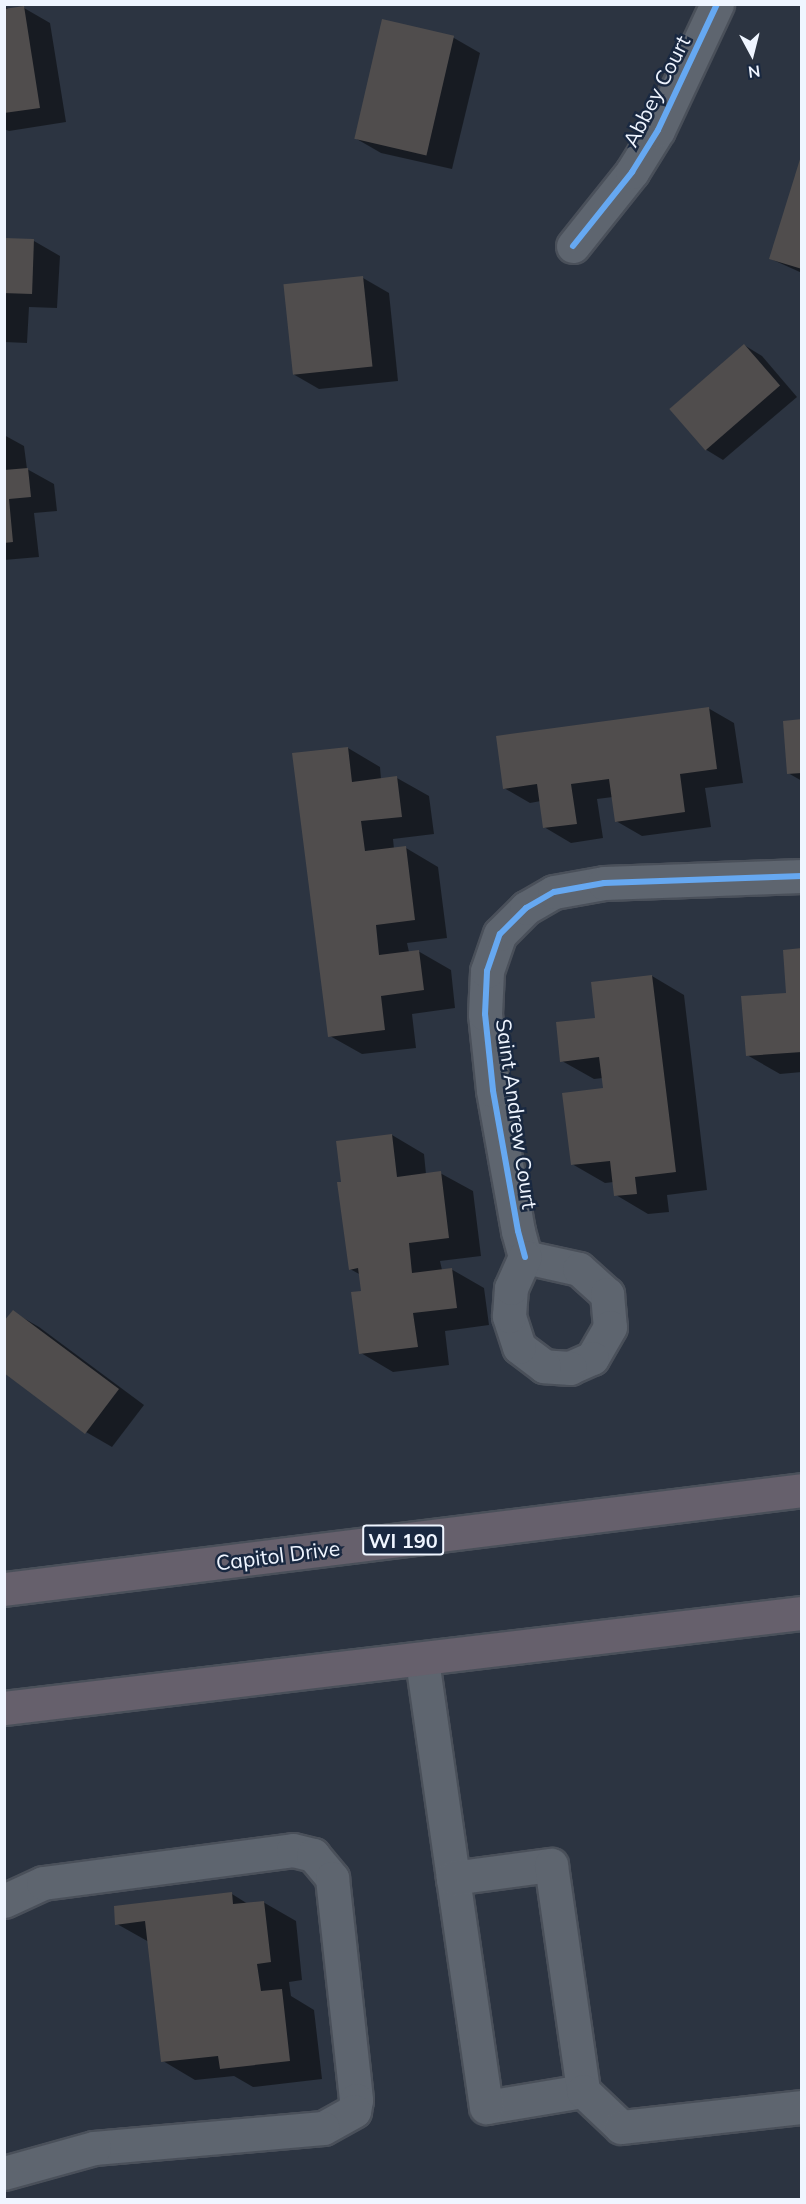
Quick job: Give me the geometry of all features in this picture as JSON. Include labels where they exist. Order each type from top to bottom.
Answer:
[{"type":"main road","name":"Capitol Drive","points":[[4,1589],[801,1490]]},
{"type":"main road","points":[[4,1708],[422,1660],[801,1613]]},
{"type":"street","name":"Abbey Court","points":[[573,246],[632,172],[658,130],[717,4]]},
{"type":"street","name":"Saint Andrew Court","points":[[525,1257],[518,1232],[495,1101],[485,1014],[487,971],[500,934],[526,908],[554,892],[604,884],[801,876]]},
{"type":"street","points":[[422,1660],[486,2107],[583,2091]]},
{"type":"street","points":[[4,1901],[43,1883],[293,1850],[313,1855],[332,1878],[356,2100],[354,2111],[323,2127],[94,2148],[4,2173]]},
{"type":"street","points":[[453,1878],[551,1865],[583,2091],[621,2127],[801,2107]]},
{"type":"building","points":[[24,6],[40,108],[4,113],[4,9]]},
{"type":"building","points":[[382,19],[454,36],[426,155],[354,139]]},
{"type":"building","points":[[802,156],[802,269],[769,259]]},
{"type":"building","points":[[4,238],[34,239],[32,294],[4,293]]},
{"type":"building","points":[[363,276],[373,367],[293,375],[283,284]]},
{"type":"building","points":[[744,344],[780,386],[705,450],[669,409]]},
{"type":"building","points":[[28,468],[31,497],[9,499],[13,542],[4,543],[4,470]]},
{"type":"building","points":[[709,707],[717,769],[680,774],[685,812],[615,822],[609,779],[571,784],[577,824],[543,828],[537,784],[503,789],[496,736]]},
{"type":"building","points":[[802,719],[802,773],[787,774],[783,721]]},
{"type":"building","points":[[348,747],[352,782],[397,776],[402,817],[361,821],[365,851],[406,846],[415,920],[376,925],[379,955],[419,950],[424,990],[381,996],[385,1030],[328,1037],[292,753]]},
{"type":"building","points":[[802,948],[802,1052],[746,1056],[741,996],[786,993],[783,950]]},
{"type":"building","points":[[652,975],[676,1172],[635,1177],[637,1194],[614,1196],[610,1161],[571,1165],[562,1093],[603,1088],[599,1057],[560,1062],[556,1022],[595,1018],[591,982]]},
{"type":"building","points":[[392,1134],[397,1177],[441,1171],[449,1238],[409,1243],[412,1273],[452,1268],[457,1308],[413,1313],[418,1347],[359,1354],[351,1292],[361,1291],[358,1268],[349,1270],[337,1182],[341,1182],[336,1141]]},
{"type":"building","points":[[13,1310],[119,1389],[85,1434],[4,1373],[4,1321]]},
{"type":"building","points":[[232,1892],[233,1904],[264,1901],[271,1962],[257,1964],[261,1991],[282,1989],[290,2061],[220,2069],[218,2056],[161,2062],[145,1921],[115,1925],[114,1906]]},
{"type":"cycle path","points":[[573,246],[632,172],[658,130],[717,4]]},
{"type":"cycle path","points":[[525,1257],[518,1231],[493,1090],[485,1014],[487,971],[500,934],[526,908],[554,892],[604,883],[802,876]]}]
